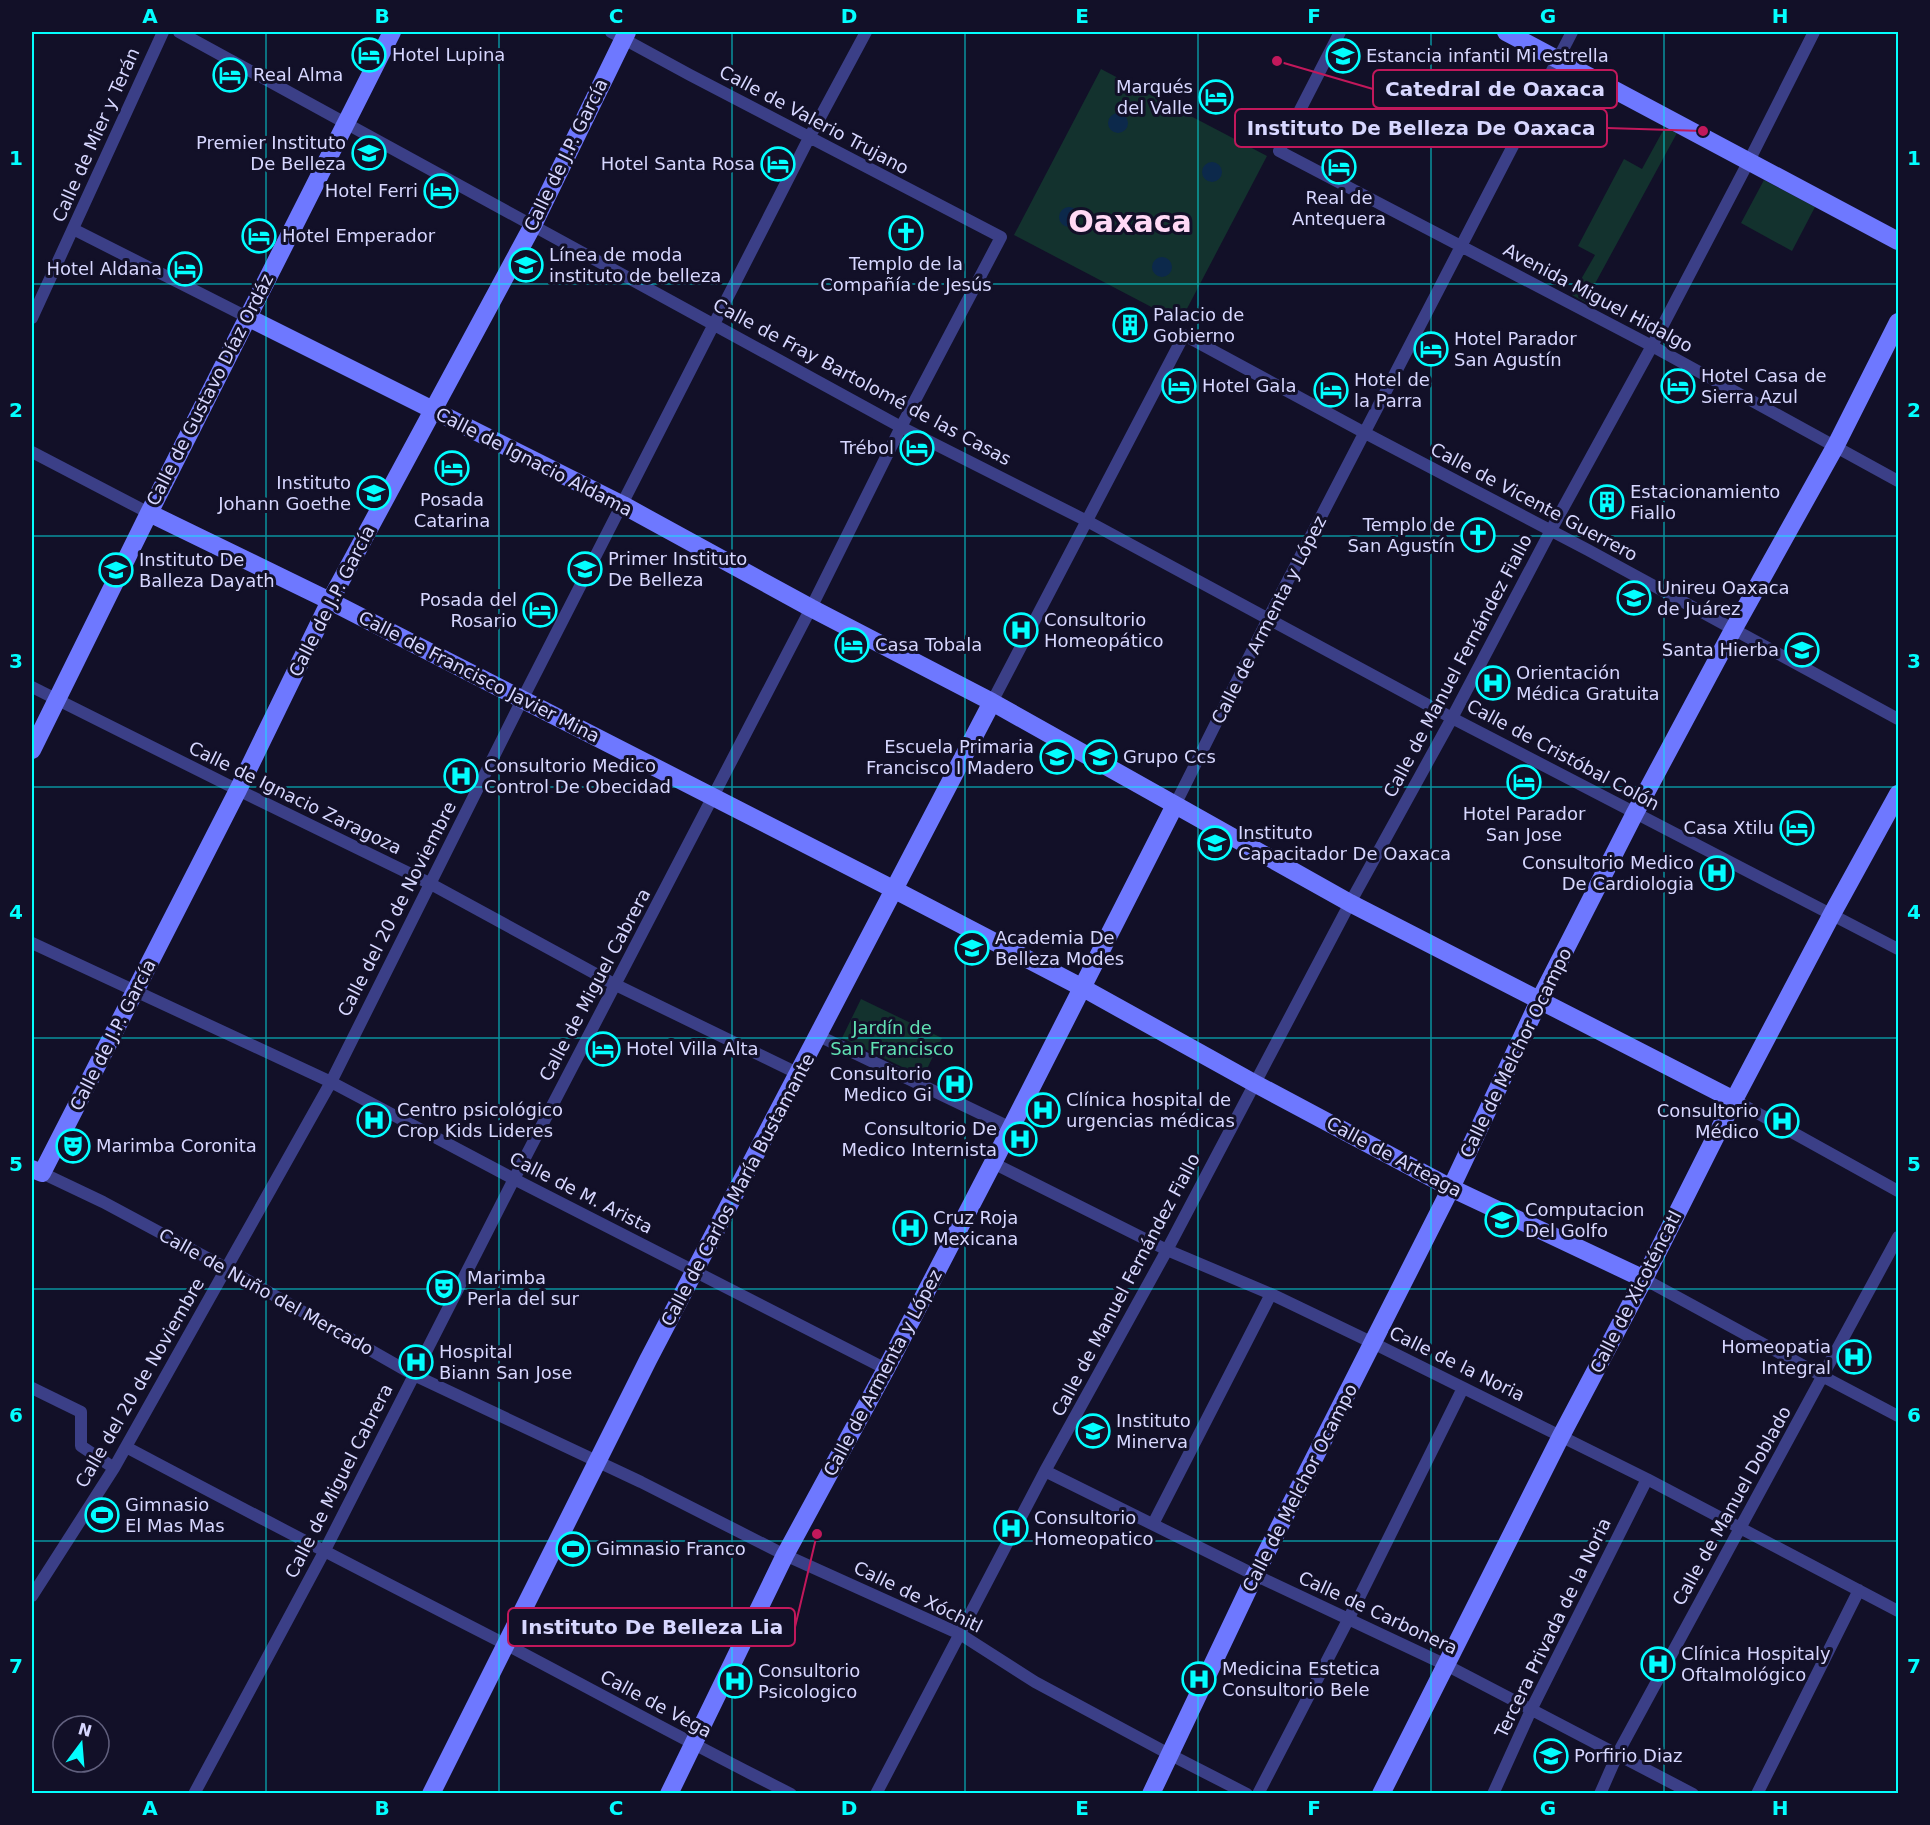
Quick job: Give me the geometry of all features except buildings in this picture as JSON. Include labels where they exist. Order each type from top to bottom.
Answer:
[{"type":"street","name":"Calle de Mier y Terán","points":[[32,318],[35,303],[74,229],[163,32]]},
{"type":"street","name":"Calle de Fray Bartolomé de las Casas","points":[[179,32],[901,427],[1087,521]]},
{"type":"street","name":"Calle de Gustavo Díaz Ordáz","points":[[32,750],[148,513],[392,32]]},
{"type":"street","name":"Calle del 20 de Noviembre","points":[[32,1596],[114,1468],[331,1082],[714,323],[866,32]]},
{"type":"street","name":"Avenida Miguel Hidalgo","points":[[1340,32],[1279,151],[1652,346],[1899,481]]},
{"type":"street","points":[[1506,32],[1899,241]]},
{"type":"street","name":"Calle de Armenta y López","points":[[669,1794],[785,1555],[886,1369],[993,1163],[1269,617],[1572,32]]},
{"type":"street","name":"Calle de Manuel Fernández Fiallo","points":[[876,1794],[1045,1471],[1167,1250],[1350,903],[1652,346],[1814,32]]},
{"type":"street","name":"Calle de Valerio Trujano","points":[[620,34],[809,138],[1001,237]]},
{"type":"street","name":"Calle de J.P. García","points":[[37,1171],[136,990],[238,790],[330,601],[533,225],[620,34]]},
{"type":"street","name":"Calle de Ignacio Aldama","points":[[74,229],[623,505],[811,608],[992,702],[1350,903],[1734,1100]]},
{"type":"street","name":"Calle de Miguel Cabrera","points":[[194,1794],[324,1552],[514,1179],[811,608],[901,427],[1001,237]]},
{"type":"street","name":"Calle de Melchor Ocampo","points":[[1151,1794],[1255,1575],[1451,1188],[1540,999],[1635,813],[1835,447],[1899,322]]},
{"type":"street","name":"Calle de Vicente Guerrero","points":[[1184,335],[1365,434],[1551,530],[1899,719]]},
{"type":"street","name":"Calle de Carlos María Bustamante","points":[[431,1794],[648,1360],[1184,335]]},
{"type":"street","name":"Calle de Francisco Javier Mina","points":[[32,452],[148,513],[523,698],[893,889]]},
{"type":"street","name":"Calle de Cristóbal Colón","points":[[1087,521],[1269,617],[1452,718],[1899,949]]},
{"type":"street","name":"Calle de Ignacio Zaragoza","points":[[32,687],[429,884],[616,985],[709,1028],[799,1074]]},
{"type":"street","name":"Calle de Xicoténcatl","points":[[1381,1794],[1561,1436],[1644,1279],[1734,1100],[1832,914],[1899,794]]},
{"type":"street","name":"Calle de Arteaga","points":[[893,889],[1083,988],[1254,1083],[1451,1188],[1644,1279],[1899,1416]]},
{"type":"street","name":"Calle de M. Arista","points":[[32,942],[331,1082],[514,1179],[886,1369]]},
{"type":"street","points":[[819,1036],[1011,1128]]},
{"type":"street","points":[[1734,1100],[1899,1191]]},
{"type":"street","name":"Calle de la Noria","points":[[993,1163],[1167,1250],[1271,1294],[1373,1343],[1647,1479],[1899,1611]]},
{"type":"street","name":"Calle de Nuño del Mercado","points":[[37,1171],[103,1202],[226,1268],[414,1375],[598,1461]]},
{"type":"street","name":"Calle de Manuel Doblado","points":[[1600,1794],[1618,1753],[1899,1237]]},
{"type":"street","points":[[1153,1524],[1271,1294]]},
{"type":"street","points":[[32,1388],[81,1412],[81,1446],[114,1468]]},
{"type":"street","points":[[1258,1794],[1349,1618],[1463,1388]]},
{"type":"street","name":"Calle de Vega","points":[[126,1447],[791,1794]]},
{"type":"street","name":"Calle de Xóchitl","points":[[598,1461],[785,1555],[960,1634],[1035,1682],[1247,1794]]},
{"type":"street","name":"Calle de Carbonera","points":[[1045,1471],[1255,1575],[1446,1665],[1693,1794]]},
{"type":"street","name":"Tercera Privada de la Noria","points":[[1493,1794],[1531,1710],[1647,1479]]},
{"type":"street","points":[[1757,1794],[1859,1590]]},
{"type":"green space","points":[[1101,69],[1267,156],[1180,322],[1014,235]]},
{"type":"green space","points":[[1665,127],[1677,133],[1585,302],[1572,295],[1595,255],[1578,246],[1624,159],[1642,169]]},
{"type":"green space","points":[[1764,180],[1815,207],[1792,251],[1741,223]]},
{"type":"green space","name":"Jardín de San Francisco","points":[[861,999],[942,1038],[923,1077],[842,1038]]},
{"type":"water","points":[[1118,113],[1125,116],[1128,123],[1125,130],[1118,133],[1111,130],[1108,123],[1111,116]]},
{"type":"water","points":[[1212,162],[1219,165],[1222,172],[1219,179],[1212,182],[1205,179],[1202,172],[1205,165]]},
{"type":"water","points":[[1069,207],[1076,210],[1079,217],[1076,224],[1069,227],[1062,224],[1059,217],[1062,210]]},
{"type":"water","points":[[1162,257],[1169,260],[1172,267],[1169,274],[1162,277],[1155,274],[1152,267],[1155,260]]},
{"type":"place","name":"Hotel Lupina","points":[[369,55]]},
{"type":"place","name":"Estancia infantil Mi estrella","points":[[1343,56]]},
{"type":"place","name":"Catedral de Oaxaca","points":[[1277,61]]},
{"type":"place","name":"Real Alma","points":[[230,75]]},
{"type":"place","name":"Marqués del Valle","points":[[1216,97]]},
{"type":"place","name":"Instituto De Belleza De Oaxaca","points":[[1703,131]]},
{"type":"place","name":"Premier Instituto De Belleza","points":[[369,153]]},
{"type":"place","name":"Hotel Santa Rosa","points":[[778,164]]},
{"type":"place","name":"Real de Antequera","points":[[1339,167]]},
{"type":"place","name":"Hotel Ferri","points":[[441,191]]},
{"type":"place","name":"Templo de la Compañía de Jesús","points":[[906,233]]},
{"type":"place","name":"Hotel Emperador","points":[[259,236]]},
{"type":"place","name":"Línea de moda instituto de belleza","points":[[526,265]]},
{"type":"place","name":"Hotel Aldana","points":[[185,269]]},
{"type":"place","name":"Palacio de Gobierno","points":[[1130,325]]},
{"type":"place","name":"Hotel Parador San Agustín","points":[[1431,349]]},
{"type":"place","name":"Hotel Gala","points":[[1179,386]]},
{"type":"place","name":"Hotel Casa de Sierra Azul","points":[[1678,386]]},
{"type":"place","name":"Hotel de la Parra","points":[[1331,390]]},
{"type":"place","name":"Trébol","points":[[917,448]]},
{"type":"place","name":"Posada Catarina","points":[[452,468]]},
{"type":"place","name":"Instituto Johann Goethe","points":[[374,493]]},
{"type":"place","name":"Estacionamiento Fiallo","points":[[1607,502]]},
{"type":"place","name":"Templo de San Agustín","points":[[1478,535]]},
{"type":"place","name":"Primer Instituto De Belleza","points":[[585,569]]},
{"type":"place","name":"Instituto De Balleza Dayath","points":[[116,570]]},
{"type":"place","name":"Unireu Oaxaca de Juárez","points":[[1634,598]]},
{"type":"place","name":"Posada del Rosario","points":[[540,610]]},
{"type":"place","name":"Consultorio Homeopático","points":[[1021,630]]},
{"type":"place","name":"Casa Tobala","points":[[852,645]]},
{"type":"place","name":"Santa Hierba","points":[[1802,650]]},
{"type":"place","name":"Orientación Médica Gratuita","points":[[1493,683]]},
{"type":"place","name":"Escuela Primaria Francisco I Madero","points":[[1057,757]]},
{"type":"place","name":"Grupo Ccs","points":[[1100,757]]},
{"type":"place","name":"Consultorio Medico Control De Obecidad","points":[[461,776]]},
{"type":"place","name":"Hotel Parador San Jose","points":[[1524,782]]},
{"type":"place","name":"Casa Xtilu","points":[[1797,828]]},
{"type":"place","name":"Instituto Capacitador De Oaxaca","points":[[1215,843]]},
{"type":"place","name":"Consultorio Medico De Cardiologia","points":[[1717,873]]},
{"type":"place","name":"Academia De Belleza Modes","points":[[972,948]]},
{"type":"place","name":"Hotel Villa Alta","points":[[603,1049]]},
{"type":"place","name":"Consultorio Medico Gi","points":[[955,1084]]},
{"type":"place","name":"Clínica hospital de urgencias médicas","points":[[1043,1110]]},
{"type":"place","name":"Centro psicológico Crop Kids Lideres","points":[[374,1120]]},
{"type":"place","name":"Consultorio Médico","points":[[1782,1121]]},
{"type":"place","name":"Consultorio De Medico Internista","points":[[1020,1139]]},
{"type":"place","name":"Marimba Coronita","points":[[73,1146]]},
{"type":"place","name":"Computacion Del Golfo","points":[[1502,1220]]},
{"type":"place","name":"Cruz Roja Mexicana","points":[[910,1228]]},
{"type":"place","name":"Marimba Perla del sur","points":[[444,1288]]},
{"type":"place","name":"Homeopatia Integral","points":[[1854,1357]]},
{"type":"place","name":"Hospital Biann San Jose","points":[[416,1362]]},
{"type":"place","name":"Instituto Minerva","points":[[1093,1431]]},
{"type":"place","name":"Gimnasio El Mas Mas","points":[[102,1515]]},
{"type":"place","name":"Consultorio Homeopatico","points":[[1011,1528]]},
{"type":"place","name":"Instituto De Belleza Lia","points":[[817,1534]]},
{"type":"place","name":"Gimnasio Franco","points":[[573,1549]]},
{"type":"place","name":"Clínica Hospitaly Oftalmológico","points":[[1658,1664]]},
{"type":"place","name":"Medicina Estetica Consultorio Bele","points":[[1199,1679]]},
{"type":"place","name":"Consultorio Psicologico","points":[[735,1681]]},
{"type":"place","name":"Porfirio Diaz","points":[[1551,1756]]},
{"type":"district","name":"Oaxaca","points":[[1130,222]]}]
